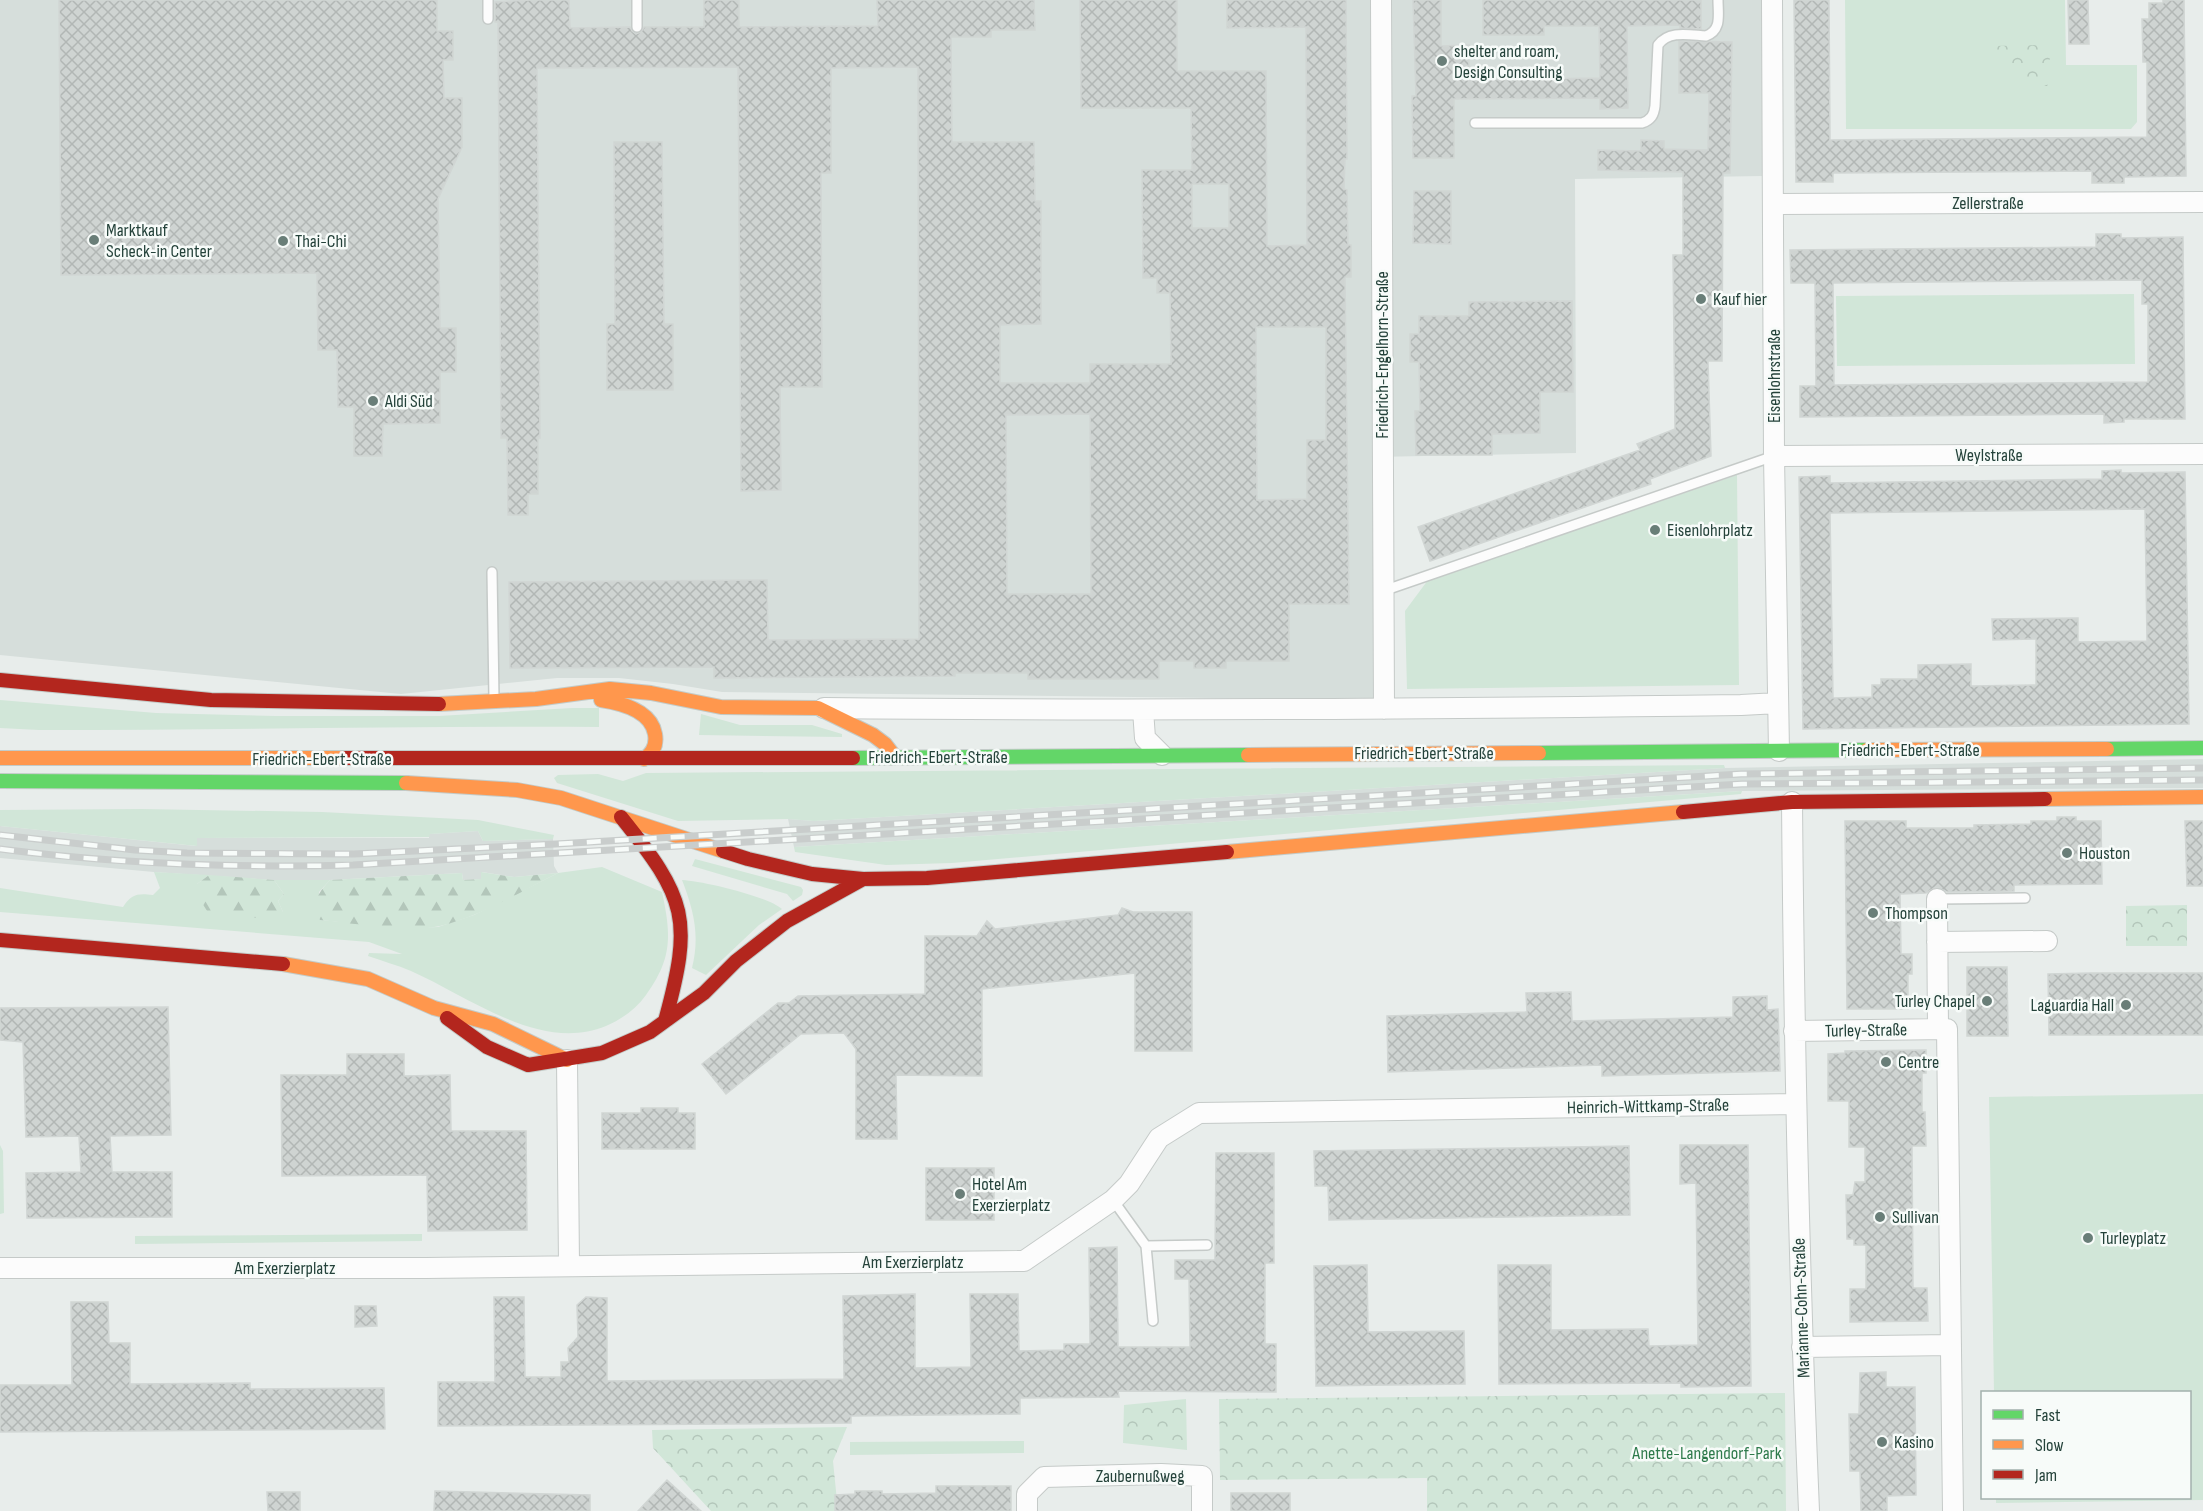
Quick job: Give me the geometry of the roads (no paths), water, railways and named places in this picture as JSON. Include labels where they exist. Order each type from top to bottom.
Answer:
[{"type":"main road","points":[[0,680],[211,700],[450,704],[567,696],[610,689],[651,693],[721,707],[818,708],[873,735],[885,744],[895,757]]},
{"type":"main road","points":[[567,696],[624,705],[648,720],[655,730],[656,745],[650,756],[644,759]]},
{"type":"main road","name":"Friedrich-Ebert-Straße","points":[[0,758],[644,759],[2203,748]]},
{"type":"main road","name":"Friedrich-Ebert-Straße","points":[[0,781],[457,785],[517,790],[561,798],[748,859],[812,874],[863,879],[927,878],[1792,802],[2203,797]]},
{"type":"main road","points":[[621,817],[643,843],[667,878],[673,888],[681,913],[682,954],[665,1021]]},
{"type":"main road","name":"Friedrich-Ebert-Straße","points":[[434,1008],[487,1047],[528,1065],[567,1060],[619,1048],[650,1032],[704,993],[736,961],[785,923],[863,879]]},
{"type":"main road","name":"Friedrich-Ebert-Straße","points":[[0,940],[301,966],[368,979],[434,1008],[493,1024],[567,1060]]},
{"type":"street","name":"Friedrich-Engelhorn-Straße","points":[[1382,0],[1384,709]]},
{"type":"street","name":"Eisenlohrstraße","points":[[1772,0],[1774,456],[1779,751]]},
{"type":"street","name":"Zellerstraße","points":[[1773,204],[2203,202]]},
{"type":"street","name":"Weylstraße","points":[[1774,456],[2203,454]]},
{"type":"street","points":[[818,708],[1384,709],[1778,703]]},
{"type":"street","points":[[1143,710],[1145,738],[1162,755]]},
{"type":"street","points":[[1792,802],[1796,1104]]},
{"type":"street","points":[[1936,899],[1938,1029],[1947,1029],[1953,1511]]},
{"type":"street","points":[[1937,942],[2047,940]]},
{"type":"street","name":"Turley-Straße","points":[[1794,1031],[1938,1029]]},
{"type":"street","points":[[567,1060],[569,1265]]},
{"type":"street","name":"Heinrich-Wittkamp-Straße","points":[[1199,1113],[1796,1104]]},
{"type":"street","name":"Marianne-Cohn-Straße","points":[[1796,1104],[1809,1511]]},
{"type":"street","name":"Am Exerzierplatz","points":[[0,1268],[426,1268],[1024,1262],[1113,1200],[1129,1184],[1159,1138],[1199,1113]]},
{"type":"street","points":[[1802,1347],[1951,1345]]},
{"type":"street","name":"Zaubernußweg","points":[[1027,1511],[1027,1494],[1044,1477],[1161,1474],[1202,1476],[1202,1511]]},
{"type":"lane","points":[[488,0],[488,19]]},
{"type":"lane","points":[[637,0],[637,27]]},
{"type":"lane","points":[[1475,123],[1642,123],[1647,121],[1654,113],[1658,45],[1666,36],[1711,34],[1718,26],[1718,0]]},
{"type":"lane","points":[[1383,591],[1774,456]]},
{"type":"lane","points":[[492,572],[494,701]]},
{"type":"lane","points":[[1936,899],[2025,898]]},
{"type":"lane","points":[[1113,1200],[1146,1246],[1153,1321]]},
{"type":"lane","points":[[1146,1246],[1206,1245]]},
{"type":"railway","points":[[0,835],[135,850],[187,853],[354,854],[1741,774],[2203,768]]},
{"type":"railway","points":[[0,849],[176,864],[353,865],[1742,784],[2203,780]]},
{"type":"place","name":"shelter and roam, Design Consulting","points":[[1442,61]]},
{"type":"place","name":"Marktkauf Scheck-in Center","points":[[94,240]]},
{"type":"place","name":"Thai-Chi","points":[[283,241]]},
{"type":"place","name":"Kauf hier","points":[[1701,299]]},
{"type":"place","name":"Aldi Süd","points":[[373,401]]},
{"type":"place","name":"Eisenlohrplatz","points":[[1655,530]]},
{"type":"place","name":"Houston","points":[[2067,853]]},
{"type":"place","name":"Thompson","points":[[1873,913]]},
{"type":"place","name":"Turley Chapel","points":[[1987,1001]]},
{"type":"place","name":"Laguardia Hall","points":[[2126,1005]]},
{"type":"place","name":"Centre","points":[[1886,1062]]},
{"type":"place","name":"Hotel Am Exerzierplatz","points":[[960,1194]]},
{"type":"place","name":"Sullivan","points":[[1880,1217]]},
{"type":"place","name":"Turleyplatz","points":[[2088,1238]]},
{"type":"place","name":"Kasino","points":[[1882,1442]]},
{"type":"park label","name":"Anette-Langendorf-Park","points":[[1707,1453]]}]
